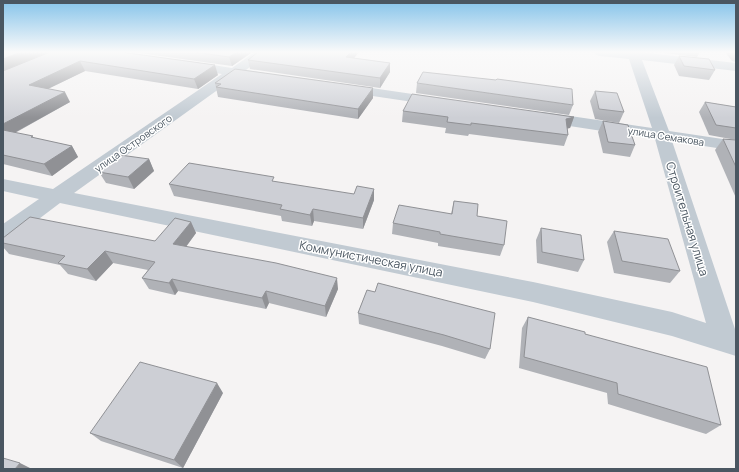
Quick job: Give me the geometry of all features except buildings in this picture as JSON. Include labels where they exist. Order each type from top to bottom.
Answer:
[{"type":"street","name":"улица Островского","points":[[3,235],[56,196],[231,74]]},
{"type":"street","points":[[247,74],[273,78]]},
{"type":"street","name":"Строительная улица","points":[[641,74],[730,342]]},
{"type":"street","points":[[328,86],[452,104]]},
{"type":"street","name":"улица Семакова","points":[[530,115],[736,146]]},
{"type":"street","name":"Коммунистическая улица","points":[[3,185],[534,292],[672,324],[730,342]]}]
